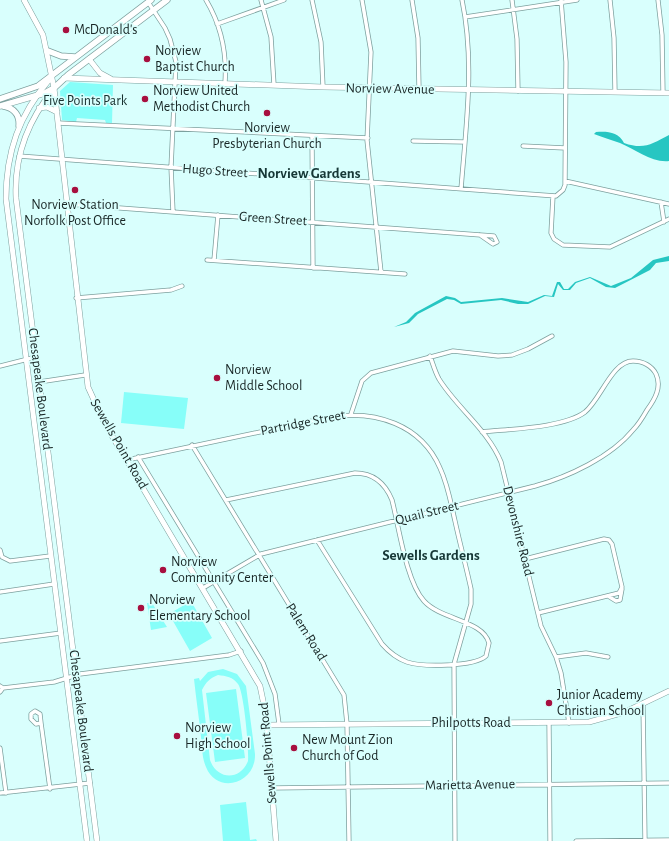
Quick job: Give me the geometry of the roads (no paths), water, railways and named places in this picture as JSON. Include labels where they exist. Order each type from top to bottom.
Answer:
[{"type":"main road","name":"Sewells Point Road","points":[[24,0],[38,25],[48,51],[57,112],[85,376],[96,407],[241,651],[260,686],[265,703],[276,841]]},
{"type":"main road","name":"Chesapeake Boulevard","points":[[97,841],[16,198],[16,180],[19,156],[27,131],[39,108],[54,88],[64,78],[167,0]]},
{"type":"main road","name":"Chesapeake Boulevard","points":[[87,841],[6,199],[8,160],[18,126],[36,96],[52,76],[149,1]]},
{"type":"main road","points":[[48,51],[61,56],[75,57]]},
{"type":"main road","points":[[89,59],[100,73],[112,79]]},
{"type":"main road","points":[[0,99],[38,86],[52,76]]},
{"type":"main road","name":"Norview Avenue","points":[[64,78],[323,87],[669,93]]},
{"type":"main road","points":[[1,106],[36,96],[54,88]]},
{"type":"main road","points":[[1,106],[10,108],[16,113],[18,126]]},
{"type":"main road","points":[[39,108],[47,107],[57,112]]},
{"type":"main road","points":[[6,199],[16,198]]},
{"type":"main road","name":"Philpotts Road","points":[[267,725],[454,722],[588,722],[608,718],[669,691]]},
{"type":"street","points":[[206,0],[217,24],[224,51],[225,84]]},
{"type":"street","points":[[261,0],[264,7],[274,52],[274,85]]},
{"type":"street","points":[[217,24],[284,0]]},
{"type":"street","points":[[312,0],[321,42],[323,87]]},
{"type":"street","points":[[362,0],[370,42],[371,88],[368,138],[371,182],[381,272]]},
{"type":"street","points":[[412,0],[419,53],[420,89]]},
{"type":"street","points":[[462,0],[465,16],[469,63],[469,90],[462,189]]},
{"type":"street","points":[[512,0],[517,39],[518,91]]},
{"type":"street","points":[[465,16],[561,1],[577,0]]},
{"type":"street","points":[[610,0],[614,38],[614,92]]},
{"type":"street","points":[[658,0],[662,41],[662,93]]},
{"type":"street","points":[[149,1],[170,39],[176,62],[174,130],[171,167],[173,212]]},
{"type":"street","points":[[561,1],[565,40],[565,181],[563,190],[553,196],[551,232],[554,239],[563,245],[610,248],[669,219]]},
{"type":"street","points":[[58,123],[174,130],[368,138]]},
{"type":"street","points":[[312,136],[314,178],[314,268]]},
{"type":"street","points":[[413,141],[465,142]]},
{"type":"street","points":[[523,146],[565,148]]},
{"type":"street","name":"Hugo Street","points":[[19,156],[553,196]]},
{"type":"street","points":[[565,181],[669,204]]},
{"type":"street","points":[[660,202],[664,222]]},
{"type":"street","name":"Green Street","points":[[66,204],[480,235]]},
{"type":"street","points":[[214,260],[218,215]]},
{"type":"street","points":[[206,260],[405,274]]},
{"type":"street","points":[[76,298],[171,290],[182,286]]},
{"type":"street","points":[[351,414],[362,381],[368,374],[430,356],[461,351],[498,356],[512,355],[528,349],[552,336]]},
{"type":"street","name":"Devonshire Road","points":[[430,356],[440,381],[482,432],[498,455],[538,613],[544,633],[556,657],[566,698],[569,723]]},
{"type":"street","points":[[0,366],[36,357]]},
{"type":"street","name":"Quail Street","points":[[203,588],[259,555],[548,482],[584,467],[619,444],[634,430],[656,396],[658,380],[654,371],[647,365],[630,361],[618,368],[590,407],[574,418],[560,423],[482,432]]},
{"type":"street","points":[[39,382],[85,376]]},
{"type":"street","name":"Partridge Street","points":[[127,460],[192,445],[351,414],[371,415],[390,420],[418,437],[429,449],[440,467],[471,589],[471,604],[454,664],[455,841]]},
{"type":"street","name":"Palem Road","points":[[192,445],[340,686],[345,700],[347,724],[348,841]]},
{"type":"street","name":"Sewells Point Road","points":[[138,457],[268,672],[275,694],[279,724]]},
{"type":"street","points":[[226,500],[328,478],[361,473],[374,477],[386,488],[392,500],[413,582],[420,596],[436,611],[483,632],[488,639],[489,648],[486,656],[478,662],[454,664],[413,663],[399,659],[388,651],[317,540]]},
{"type":"street","points":[[525,559],[607,539],[612,544],[622,589],[620,600],[616,601],[608,596]]},
{"type":"street","points":[[0,550],[2,557],[10,561],[50,556]]},
{"type":"street","points":[[0,592],[54,584]]},
{"type":"street","points":[[538,613],[619,593],[622,589]]},
{"type":"street","points":[[0,640],[61,633]]},
{"type":"street","points":[[0,692],[2,687],[54,682],[76,675],[229,655],[241,651]]},
{"type":"street","points":[[556,657],[586,653],[608,657]]},
{"type":"street","points":[[643,703],[644,840]]},
{"type":"street","points":[[42,723],[50,789]]},
{"type":"street","points":[[549,723],[550,841]]},
{"type":"street","points":[[0,748],[6,793]]},
{"type":"street","points":[[0,794],[90,783]]},
{"type":"street","name":"Marietta Avenue","points":[[271,788],[669,783]]},
{"type":"street","points":[[576,841],[669,840]]},
{"type":"place","name":"McDonald's","points":[[66,30]]},
{"type":"place","name":"Norview Baptist Church","points":[[147,59]]},
{"type":"place","name":"Norview United Methodist Church","points":[[145,99]]},
{"type":"place","name":"Norview Presbyterian Church","points":[[267,113]]},
{"type":"place","name":"Norview Station Norfolk Post Office","points":[[75,190]]},
{"type":"place","name":"Norview Middle School","points":[[217,378]]},
{"type":"place","name":"Norview Community Center","points":[[163,570]]},
{"type":"place","name":"Norview Elementary School","points":[[141,608]]},
{"type":"place","name":"Junior Academy Christian School","points":[[549,703]]},
{"type":"place","name":"Norview High School","points":[[177,736]]},
{"type":"place","name":"New Mount Zion Church of God","points":[[294,748]]},
{"type":"district","name":"Norview Gardens","points":[[309,173]]},
{"type":"district","name":"Sewells Gardens","points":[[431,555]]},
{"type":"park label","name":"Five Points Park","points":[[85,101]]}]
